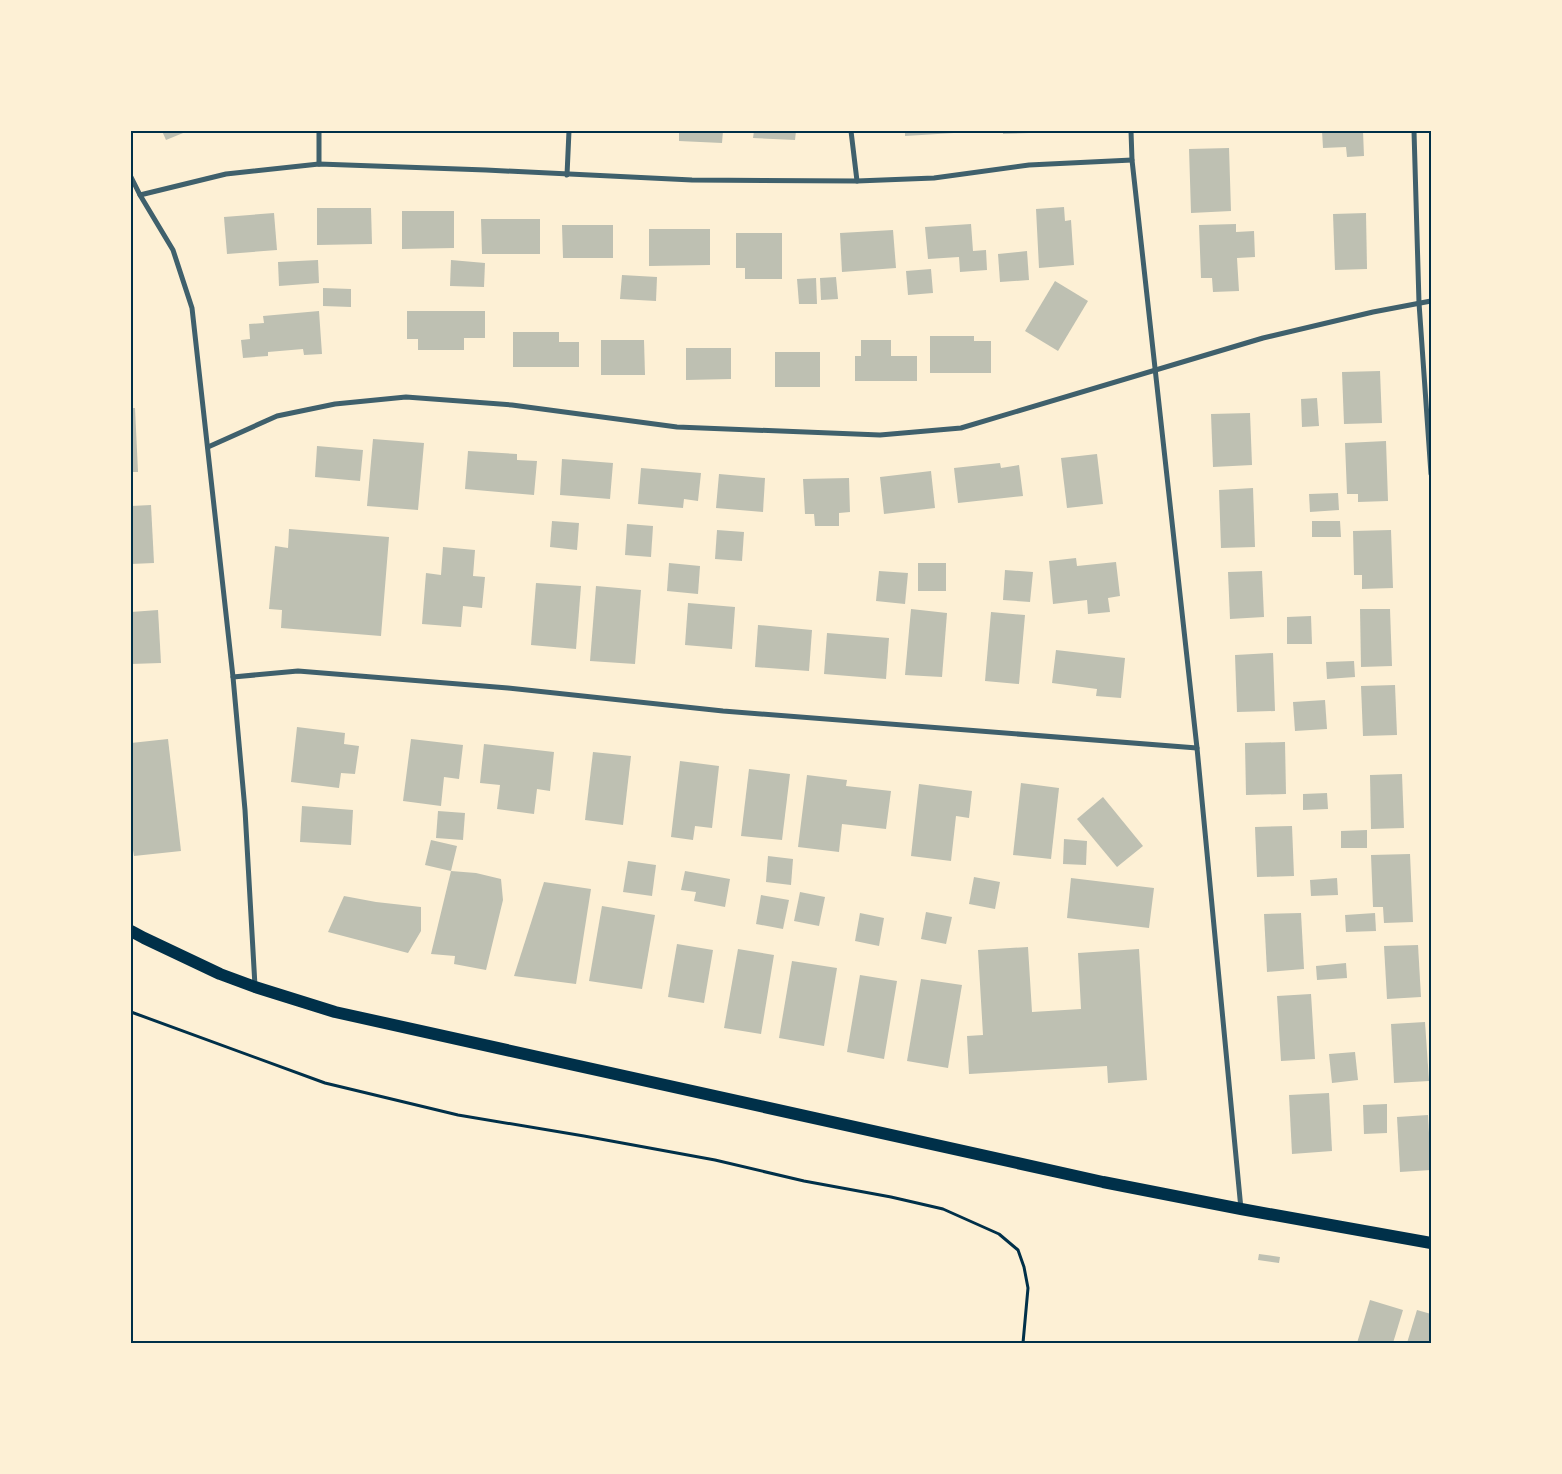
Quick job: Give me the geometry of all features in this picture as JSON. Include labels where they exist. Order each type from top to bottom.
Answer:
[{"type":"main road","points":[[131,931],[220,974],[335,1012],[1103,1182],[1242,1210],[1431,1243]]},
{"type":"street","points":[[319,131],[319,164]]},
{"type":"street","points":[[568,175],[569,131]]},
{"type":"street","points":[[851,131],[857,181]]},
{"type":"street","points":[[1131,131],[1132,160],[1197,748],[1242,1210]]},
{"type":"street","points":[[1414,131],[1419,303],[1431,474]]},
{"type":"street","points":[[140,195],[226,174],[319,164],[692,180],[857,181],[934,178],[1029,164],[1132,160]]},
{"type":"street","points":[[131,177],[173,250],[192,308],[233,677],[245,810],[255,987]]},
{"type":"street","points":[[208,447],[277,416],[335,404],[406,397],[512,405],[676,427],[880,435],[961,428],[1263,338],[1373,312],[1431,301]]},
{"type":"street","points":[[233,677],[298,671],[508,688],[723,711],[1197,748]]},
{"type":"path","points":[[131,1012],[325,1083],[458,1116],[584,1136],[714,1160],[943,1210],[999,1234],[1018,1250],[1028,1288],[1023,1343]]},
{"type":"building","points":[[162,131],[188,131],[166,140]]},
{"type":"building","points":[[679,131],[723,131],[722,143],[679,141]]},
{"type":"building","points":[[754,131],[796,131],[795,140],[753,138]]},
{"type":"building","points":[[905,131],[954,131],[954,133],[905,136]]},
{"type":"building","points":[[1003,131],[1029,131],[1029,133],[1003,134]]},
{"type":"building","points":[[1322,131],[1363,131],[1364,156],[1347,157],[1346,147],[1323,148]]},
{"type":"building","points":[[1229,148],[1231,211],[1191,213],[1189,149]]},
{"type":"building","points":[[1064,207],[1065,221],[1071,220],[1074,265],[1039,268],[1036,209]]},
{"type":"building","points":[[317,208],[371,208],[372,244],[317,245]]},
{"type":"building","points":[[402,211],[454,211],[454,248],[402,249]]},
{"type":"building","points":[[274,213],[277,250],[227,254],[224,217]]},
{"type":"building","points":[[1366,213],[1367,269],[1335,270],[1333,214]]},
{"type":"building","points":[[481,219],[540,219],[540,254],[482,254]]},
{"type":"building","points":[[971,224],[973,251],[986,250],[987,270],[960,272],[959,257],[928,259],[925,227]]},
{"type":"building","points":[[1236,224],[1236,232],[1254,231],[1255,257],[1237,258],[1239,291],[1213,292],[1212,278],[1201,278],[1199,225]]},
{"type":"building","points":[[562,225],[613,225],[613,258],[563,258]]},
{"type":"building","points":[[649,229],[710,229],[710,265],[649,266]]},
{"type":"building","points":[[893,230],[896,268],[842,272],[840,233]]},
{"type":"building","points":[[736,233],[782,233],[782,279],[745,279],[745,268],[736,268]]},
{"type":"building","points":[[1027,251],[1029,280],[1000,282],[998,254]]},
{"type":"building","points":[[318,260],[319,283],[279,286],[278,262]]},
{"type":"building","points":[[451,260],[485,263],[484,287],[450,286]]},
{"type":"building","points":[[931,269],[933,293],[908,295],[906,271]]},
{"type":"building","points":[[622,275],[657,277],[656,301],[620,299]]},
{"type":"building","points":[[836,277],[838,299],[821,300],[820,278]]},
{"type":"building","points":[[816,278],[817,304],[799,304],[797,279]]},
{"type":"building","points":[[1055,281],[1088,301],[1058,351],[1025,331]]},
{"type":"building","points":[[323,288],[351,289],[351,307],[323,306]]},
{"type":"building","points":[[319,311],[322,354],[304,355],[303,349],[268,352],[268,356],[243,358],[241,340],[250,339],[249,324],[264,323],[263,316]]},
{"type":"building","points":[[407,311],[485,311],[485,338],[464,338],[464,350],[418,350],[418,339],[407,339]]},
{"type":"building","points":[[513,332],[559,332],[559,342],[579,342],[579,367],[513,367]]},
{"type":"building","points":[[930,336],[974,336],[974,341],[991,341],[991,373],[930,373]]},
{"type":"building","points":[[601,340],[644,340],[645,375],[601,375]]},
{"type":"building","points":[[861,340],[891,340],[891,356],[917,356],[917,381],[855,381],[855,356],[861,356]]},
{"type":"building","points":[[686,348],[731,348],[731,379],[686,380]]},
{"type":"building","points":[[775,352],[820,352],[820,387],[775,387]]},
{"type":"building","points":[[1380,371],[1382,423],[1344,424],[1342,372]]},
{"type":"building","points":[[1317,398],[1319,426],[1302,427],[1301,399]]},
{"type":"building","points":[[131,408],[135,408],[138,472],[131,472]]},
{"type":"building","points":[[1250,413],[1252,465],[1213,467],[1211,414]]},
{"type":"building","points":[[373,439],[424,443],[418,510],[367,506]]},
{"type":"building","points":[[1386,441],[1388,501],[1358,502],[1358,494],[1347,494],[1345,443]]},
{"type":"building","points":[[317,446],[363,450],[360,481],[315,477]]},
{"type":"building","points":[[468,451],[517,454],[517,460],[537,461],[534,495],[465,489]]},
{"type":"building","points":[[1097,454],[1103,504],[1067,508],[1061,458]]},
{"type":"building","points":[[562,459],[613,463],[610,499],[560,495]]},
{"type":"building","points":[[1000,463],[1001,468],[1019,465],[1023,496],[958,503],[954,468]]},
{"type":"building","points":[[641,468],[701,473],[698,501],[684,499],[683,508],[638,504]]},
{"type":"building","points":[[931,471],[935,508],[884,514],[880,477]]},
{"type":"building","points":[[719,474],[765,478],[763,512],[716,508]]},
{"type":"building","points":[[849,478],[850,512],[839,513],[839,526],[815,526],[814,514],[805,514],[803,479]]},
{"type":"building","points":[[1253,488],[1255,547],[1221,548],[1219,490]]},
{"type":"building","points":[[1338,493],[1339,510],[1310,512],[1309,494]]},
{"type":"building","points":[[151,505],[154,563],[131,564],[131,506]]},
{"type":"building","points":[[552,521],[579,523],[577,550],[550,547]]},
{"type":"building","points":[[1312,521],[1340,521],[1341,537],[1312,537]]},
{"type":"building","points":[[627,524],[653,526],[651,557],[625,555]]},
{"type":"building","points":[[289,529],[389,537],[381,636],[281,628],[282,610],[269,609],[275,546],[288,548]]},
{"type":"building","points":[[717,530],[744,532],[742,561],[715,559]]},
{"type":"building","points":[[1391,530],[1393,588],[1362,589],[1362,575],[1354,575],[1353,531]]},
{"type":"building","points":[[443,547],[475,550],[473,576],[485,577],[482,608],[463,606],[461,627],[422,624],[426,573],[441,575]]},
{"type":"building","points":[[1076,558],[1077,566],[1116,562],[1120,596],[1108,598],[1110,612],[1088,614],[1087,600],[1053,604],[1049,561]]},
{"type":"building","points":[[669,563],[700,566],[698,594],[667,591]]},
{"type":"building","points":[[918,563],[946,563],[946,591],[918,591]]},
{"type":"building","points":[[1005,570],[1033,572],[1030,602],[1003,600]]},
{"type":"building","points":[[879,571],[908,573],[905,604],[876,601]]},
{"type":"building","points":[[1262,571],[1264,617],[1230,619],[1228,572]]},
{"type":"building","points":[[536,583],[581,586],[576,649],[531,645]]},
{"type":"building","points":[[596,586],[641,590],[635,664],[590,661]]},
{"type":"building","points":[[688,603],[735,607],[732,649],[685,645]]},
{"type":"building","points":[[911,609],[947,613],[942,677],[905,675]]},
{"type":"building","points":[[1360,609],[1390,609],[1392,666],[1361,667]]},
{"type":"building","points":[[158,610],[161,663],[131,664],[131,612]]},
{"type":"building","points":[[991,612],[1025,615],[1019,684],[985,681]]},
{"type":"building","points":[[1311,616],[1312,644],[1287,644],[1287,617]]},
{"type":"building","points":[[758,625],[812,630],[809,671],[755,667]]},
{"type":"building","points":[[827,633],[889,638],[886,679],[824,674]]},
{"type":"building","points":[[1056,650],[1125,658],[1121,698],[1096,696],[1097,689],[1052,683]]},
{"type":"building","points":[[1273,653],[1275,711],[1237,712],[1235,655]]},
{"type":"building","points":[[1354,661],[1355,677],[1327,679],[1326,662]]},
{"type":"building","points":[[1395,685],[1397,735],[1363,736],[1361,686]]},
{"type":"building","points":[[1325,700],[1327,729],[1295,731],[1293,702]]},
{"type":"building","points":[[297,727],[345,733],[344,744],[359,746],[355,774],[341,773],[339,788],[291,782]]},
{"type":"building","points":[[168,739],[181,851],[134,856],[131,839],[131,743]]},
{"type":"building","points":[[411,739],[463,745],[459,779],[444,777],[441,806],[403,801]]},
{"type":"building","points":[[1285,742],[1286,794],[1246,795],[1245,743]]},
{"type":"building","points":[[484,744],[554,752],[550,791],[537,789],[534,814],[497,809],[500,785],[480,783]]},
{"type":"building","points":[[593,752],[631,756],[623,825],[585,820]]},
{"type":"building","points":[[680,761],[719,766],[712,828],[695,826],[693,840],[671,837]]},
{"type":"building","points":[[749,769],[790,774],[782,840],[741,836]]},
{"type":"building","points":[[1402,774],[1404,828],[1371,829],[1370,775]]},
{"type":"building","points":[[807,775],[847,780],[846,786],[891,791],[886,829],[842,824],[839,852],[798,847]]},
{"type":"building","points":[[1021,783],[1059,788],[1051,859],[1013,855]]},
{"type":"building","points":[[919,784],[972,791],[969,818],[956,816],[951,861],[911,856]]},
{"type":"building","points":[[1327,793],[1328,809],[1303,810],[1303,794]]},
{"type":"building","points":[[1103,797],[1143,846],[1117,867],[1077,819]]},
{"type":"building","points":[[302,806],[353,810],[351,845],[300,842]]},
{"type":"building","points":[[438,811],[465,813],[463,840],[436,838]]},
{"type":"building","points":[[1292,826],[1294,876],[1257,877],[1255,827]]},
{"type":"building","points":[[1367,830],[1367,848],[1341,848],[1341,831]]},
{"type":"building","points":[[1064,839],[1087,841],[1086,865],[1063,864]]},
{"type":"building","points":[[431,840],[457,846],[451,871],[425,865]]},
{"type":"building","points":[[1410,854],[1413,922],[1384,923],[1383,907],[1373,907],[1371,855]]},
{"type":"building","points":[[768,856],[793,859],[791,885],[766,882]]},
{"type":"building","points":[[628,861],[656,865],[652,896],[623,892]]},
{"type":"building","points":[[451,871],[476,873],[501,879],[503,900],[486,970],[454,964],[455,956],[431,954]]},
{"type":"building","points":[[685,871],[730,879],[725,907],[694,901],[696,892],[681,890]]},
{"type":"building","points":[[974,877],[1000,882],[995,909],[969,904]]},
{"type":"building","points":[[1071,878],[1154,888],[1149,928],[1067,918]]},
{"type":"building","points":[[1337,878],[1338,895],[1311,896],[1310,880]]},
{"type":"building","points":[[544,882],[591,889],[576,984],[514,976]]},
{"type":"building","points":[[800,892],[825,897],[819,926],[794,921]]},
{"type":"building","points":[[761,895],[789,900],[783,929],[756,924]]},
{"type":"building","points":[[344,896],[421,907],[421,931],[408,953],[328,932]]},
{"type":"building","points":[[602,906],[655,915],[642,989],[589,981]]},
{"type":"building","points":[[926,912],[952,917],[946,944],[921,939]]},
{"type":"building","points":[[860,913],[884,918],[879,946],[855,941]]},
{"type":"building","points":[[1301,913],[1304,969],[1267,972],[1264,914]]},
{"type":"building","points":[[1375,913],[1376,931],[1346,932],[1345,915]]},
{"type":"building","points":[[677,944],[713,950],[704,1003],[668,997]]},
{"type":"building","points":[[1418,945],[1421,997],[1387,999],[1384,946]]},
{"type":"building","points":[[1028,947],[1032,1012],[1081,1009],[1078,953],[1139,949],[1147,1080],[1108,1083],[1107,1066],[969,1074],[967,1036],[983,1035],[978,950]]},
{"type":"building","points":[[738,949],[774,955],[761,1034],[724,1028]]},
{"type":"building","points":[[792,961],[837,968],[824,1046],[779,1038]]},
{"type":"building","points":[[1346,963],[1347,978],[1317,980],[1316,966]]},
{"type":"building","points":[[860,975],[897,981],[884,1059],[847,1052]]},
{"type":"building","points":[[921,979],[962,985],[948,1068],[907,1061]]},
{"type":"building","points":[[1311,994],[1315,1059],[1281,1061],[1277,996]]},
{"type":"building","points":[[1425,1022],[1429,1081],[1394,1083],[1391,1024]]},
{"type":"building","points":[[1355,1052],[1358,1080],[1332,1083],[1329,1054]]},
{"type":"building","points":[[1329,1093],[1332,1151],[1292,1154],[1289,1095]]},
{"type":"building","points":[[1387,1104],[1387,1133],[1364,1134],[1363,1105]]},
{"type":"building","points":[[1428,1115],[1431,1170],[1400,1172],[1397,1117]]},
{"type":"building","points":[[1259,1254],[1280,1257],[1279,1263],[1258,1260]]},
{"type":"building","points":[[1370,1300],[1403,1310],[1393,1343],[1357,1343]]},
{"type":"building","points":[[1417,1310],[1431,1314],[1431,1343],[1407,1343]]}]
